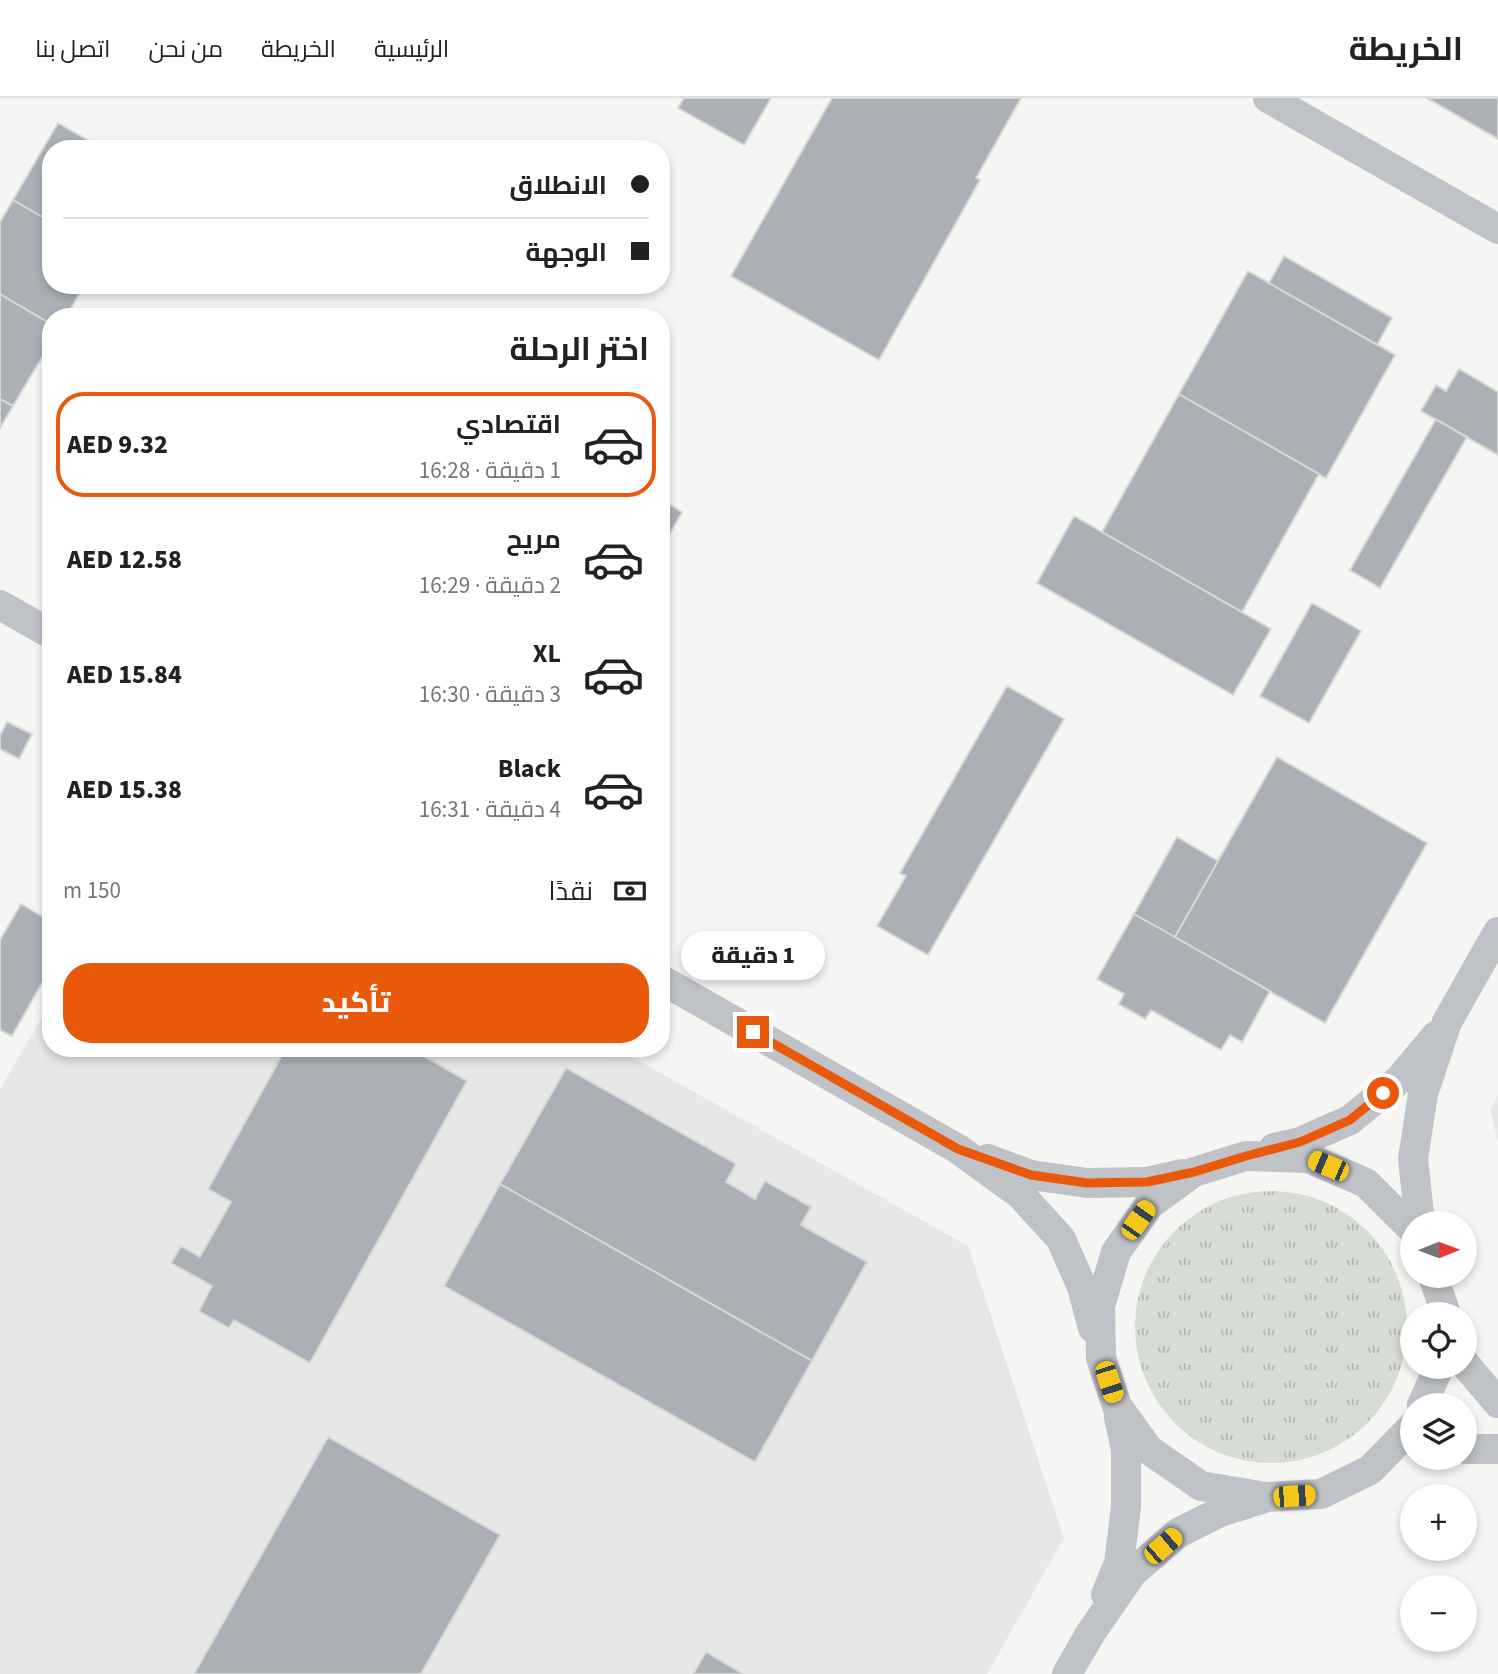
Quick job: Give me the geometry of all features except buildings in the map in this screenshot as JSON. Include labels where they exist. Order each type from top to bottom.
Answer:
[{"type":"lane","points":[[1268,98],[1498,229]]},
{"type":"lane","points":[[0,605],[42,629]]},
{"type":"lane","points":[[958,1149],[1031,1175],[1087,1183],[1147,1182],[1194,1172],[1300,1142],[1350,1120],[1400,1079],[1447,1022],[1498,932]]},
{"type":"lane","points":[[670,986],[958,1149],[1020,1195],[1061,1239],[1082,1287],[1117,1406],[1126,1450],[1126,1507],[1119,1563],[1090,1634]]},
{"type":"lane","points":[[1419,1211],[1413,1159],[1423,1094],[1447,1022]]},
{"type":"lane","points":[[1246,1156],[1308,1158],[1366,1183],[1400,1216]]},
{"type":"lane","points":[[1101,1358],[1100,1306],[1116,1252],[1149,1205],[1194,1172]]},
{"type":"lane","points":[[1477,1378],[1498,1403]]},
{"type":"lane","points":[[1117,1406],[1149,1450],[1201,1486],[1266,1497],[1321,1494],[1370,1470],[1400,1461]]},
{"type":"lane","points":[[1370,1470],[1400,1439]]},
{"type":"lane","points":[[1477,1449],[1498,1450]]},
{"type":"lane","points":[[1067,1674],[1090,1634],[1132,1573],[1178,1533],[1220,1512],[1266,1497]]},
{"type":"shaded area","points":[[42,1017],[42,1057],[632,1057],[968,1246],[1064,1538],[987,1674],[0,1674],[0,1089]]},
{"type":"shaded area","points":[[1498,1095],[1498,1142],[1490,1109]]},
{"type":"green space","points":[[1244,1193],[1298,1193],[1323,1201],[1347,1214],[1367,1231],[1384,1251],[1397,1275],[1405,1300],[1400,1302],[1400,1370],[1384,1403],[1367,1423],[1347,1440],[1323,1453],[1298,1461],[1244,1461],[1219,1453],[1195,1440],[1175,1423],[1158,1403],[1145,1379],[1137,1354],[1137,1300],[1145,1275],[1158,1251],[1175,1231],[1195,1214],[1219,1201]]},
{"type":"route","points":[[753,1032],[958,1149],[1031,1175],[1087,1183],[1147,1182],[1194,1172],[1300,1142],[1350,1120],[1383,1093]]}]
